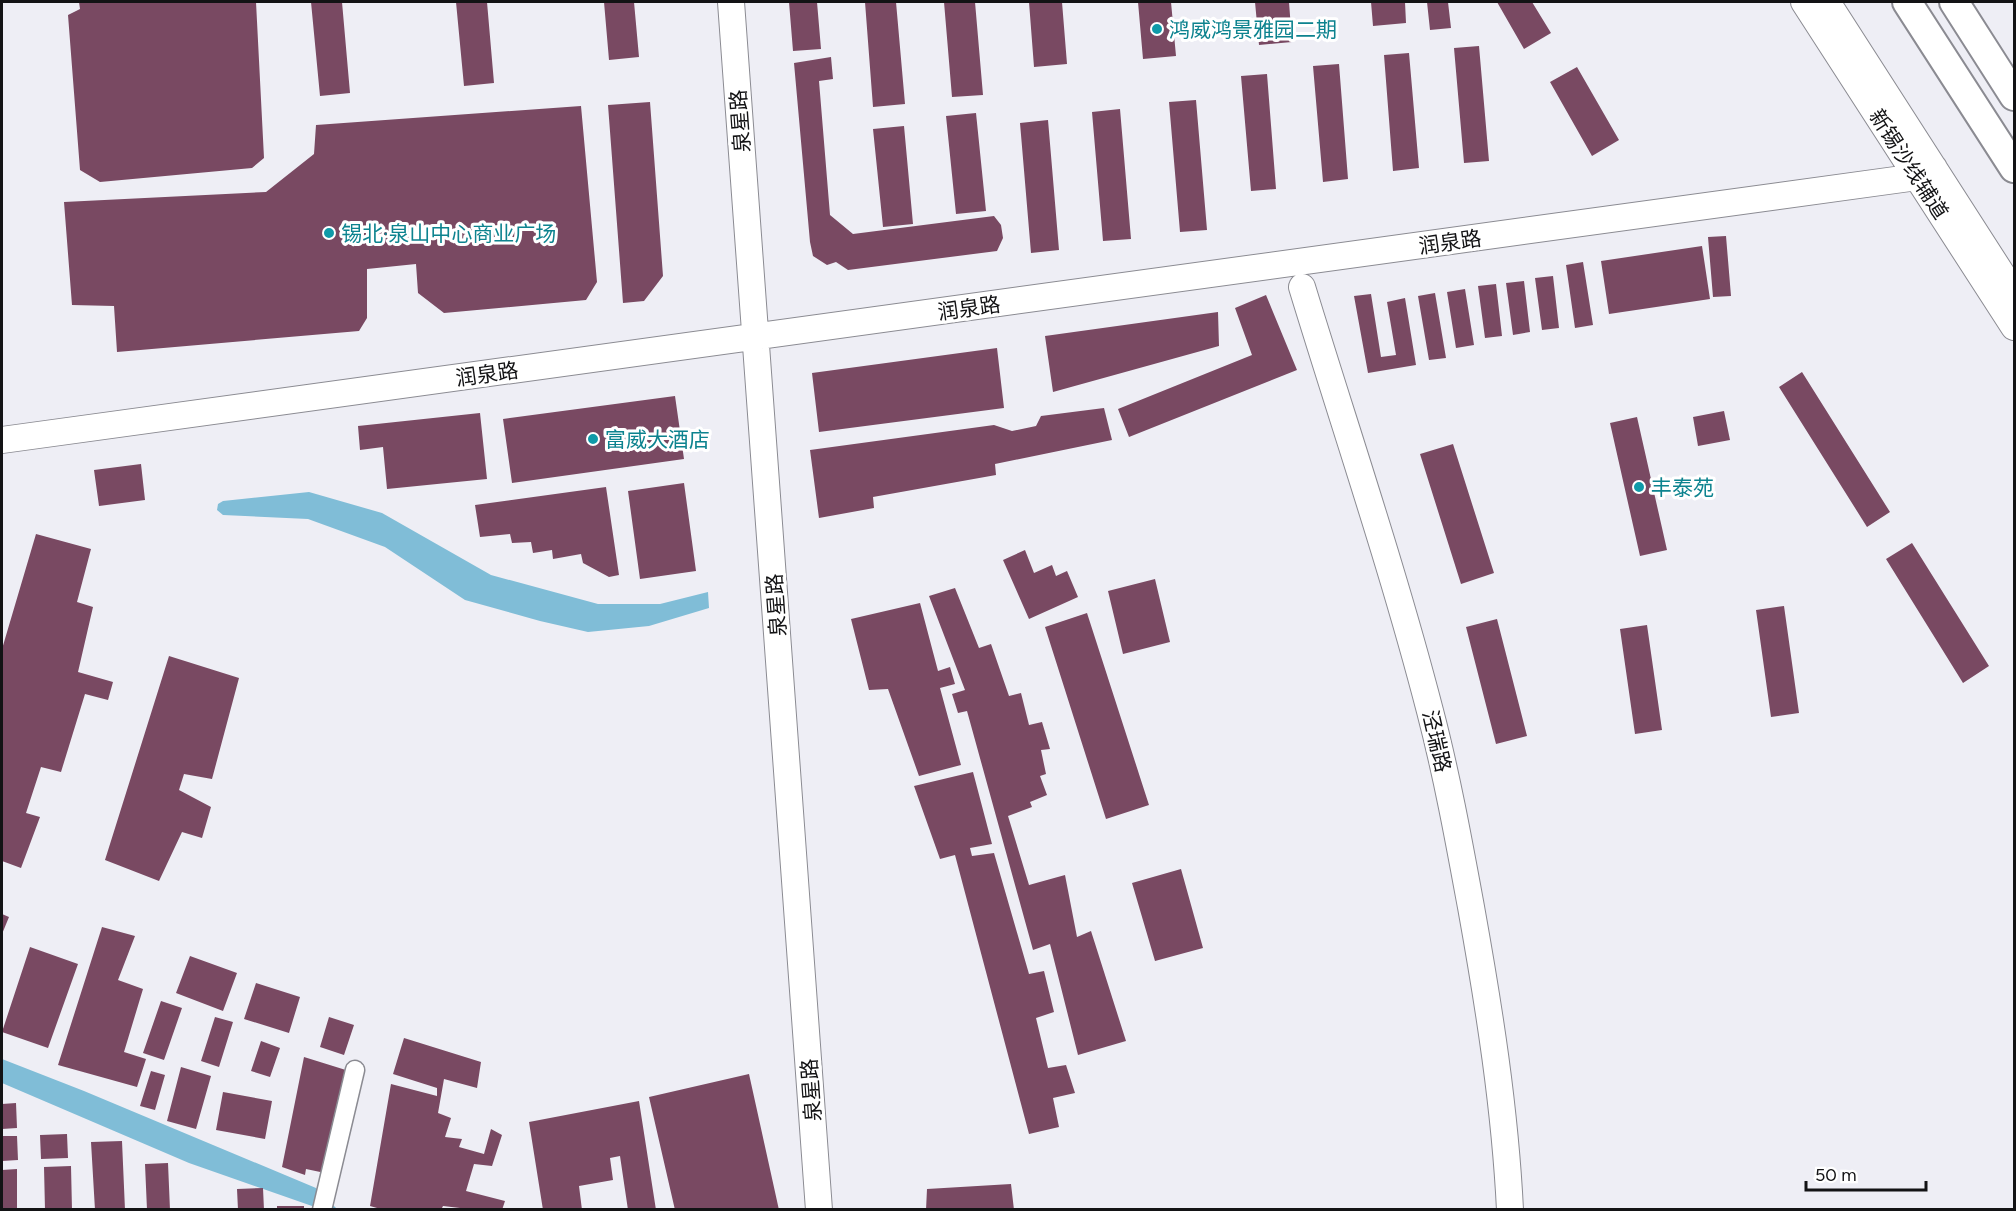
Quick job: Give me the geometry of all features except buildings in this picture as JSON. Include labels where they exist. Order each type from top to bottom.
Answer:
[{"type":"main road","points":[[1907,2],[2014,168]]},
{"type":"main road","points":[[1954,2],[2014,96]]},
{"type":"street","name":"泉星路","points":[[731,2],[819,1209]]},
{"type":"street","name":"新锡沙线辅道","points":[[1804,2],[2014,293]]},
{"type":"street","name":"新锡沙线辅道","points":[[1827,2],[2014,327]]},
{"type":"street","name":"润泉路","points":[[2,440],[756,337],[1925,172]]},
{"type":"street","name":"泾瑞路","points":[[1302,287],[1403,611],[1431,714],[1455,822],[1488,1006],[1502,1112],[1510,1209]]},
{"type":"street","points":[[323,1204],[356,1070]]},
{"type":"water","points":[[309,492],[382,513],[491,575],[598,604],[660,604],[708,592],[709,608],[649,626],[588,632],[465,600],[385,547],[308,519],[223,515],[217,510],[218,504],[223,501]]},
{"type":"water","points":[[2,1059],[316,1188],[337,1209],[316,1209],[189,1163],[2,1083]]},
{"type":"place","name":"鸿威鸿景雅园二期","points":[[1157,29]]},
{"type":"place","name":"锡北·泉山中心商业广场","points":[[329,233]]},
{"type":"place","name":"富威大酒店","points":[[593,439]]},
{"type":"place","name":"丰泰苑","points":[[1639,487]]}]
